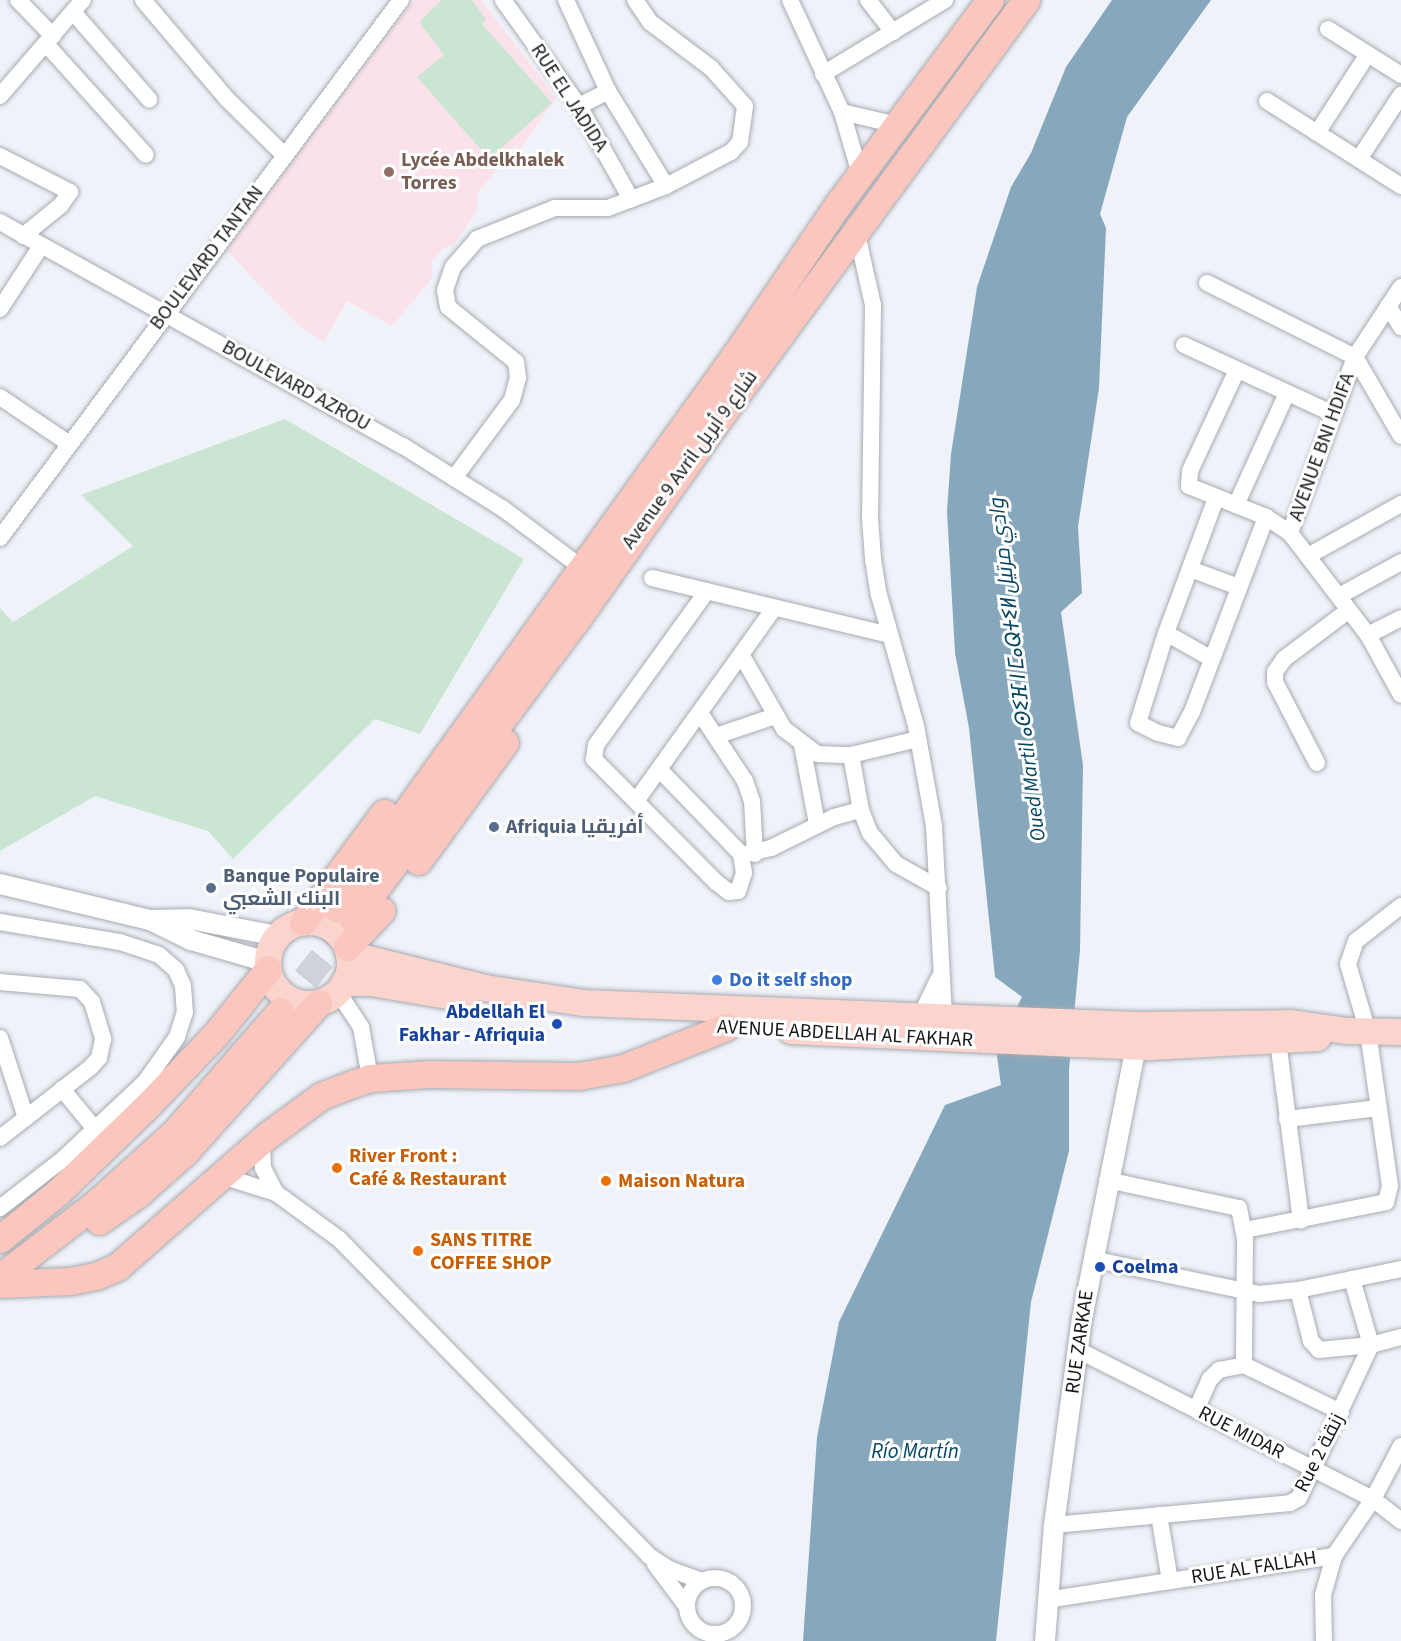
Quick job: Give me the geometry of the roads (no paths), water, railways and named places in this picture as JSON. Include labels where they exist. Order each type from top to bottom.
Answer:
[{"type":"highway","name":"Avenue 9 Avril شارع 9 أبريل","points":[[563,618],[581,567],[860,174],[990,0]]},
{"type":"highway","name":"Avenue 9 Avril شارع 9 أبريل","points":[[345,914],[563,618],[837,261],[1026,0]]},
{"type":"highway","points":[[303,922],[491,669],[512,645],[563,618]]},
{"type":"highway","points":[[348,950],[376,917],[500,750],[538,694],[563,618]]},
{"type":"highway","points":[[0,1239],[58,1192],[149,1104],[216,1035],[268,965]]},
{"type":"highway","points":[[35,1254],[82,1234],[146,1186],[207,1128],[333,993]]},
{"type":"highway","points":[[0,1246],[71,1201],[120,1159],[274,1005],[175,1132],[35,1254],[0,1277]]},
{"type":"highway","points":[[0,1284],[70,1281],[96,1276],[117,1267],[262,1141],[321,1096],[370,1078],[579,1076],[623,1068],[726,1027]]},
{"type":"main road","points":[[303,922],[332,928],[348,950],[333,993],[300,1003],[282,994],[268,965],[277,936],[303,922]]},
{"type":"main road","name":"AVENUE ABDELLAH AL FAKHAR","points":[[348,950],[485,988],[583,1003],[817,1015],[940,1015],[1137,1036],[1278,1041],[1357,1032]]},
{"type":"main road","name":"AVENUE ABDELLAH AL FAKHAR","points":[[333,993],[371,983],[577,1018],[957,1041],[1137,1036],[1291,1023],[1357,1032],[1401,1032]]},
{"type":"street","points":[[18,0],[146,155]]},
{"type":"street","points":[[142,0],[227,99],[284,155]]},
{"type":"street","name":"BOULEVARD TANTAN","points":[[0,538],[7,511],[68,443],[401,0]]},
{"type":"street","name":"RUE EL JADIDA","points":[[503,0],[579,106],[631,199]]},
{"type":"street","points":[[566,0],[608,91],[666,186]]},
{"type":"street","points":[[454,478],[512,400],[518,378],[516,362],[448,307],[445,290],[453,267],[477,239],[555,208],[609,208],[666,186],[731,152],[745,125],[745,106],[711,68],[650,22],[635,0]]},
{"type":"street","points":[[790,0],[842,112],[860,174]]},
{"type":"street","points":[[868,0],[892,32]]},
{"type":"street","points":[[823,74],[945,0]]},
{"type":"street","points":[[0,96],[78,6],[149,99]]},
{"type":"street","points":[[1328,29],[1401,75]]},
{"type":"street","points":[[1317,133],[1368,54]]},
{"type":"street","points":[[579,106],[608,91]]},
{"type":"street","points":[[1359,159],[1401,95]]},
{"type":"street","points":[[1267,101],[1401,185]]},
{"type":"street","points":[[842,112],[897,125]]},
{"type":"street","points":[[0,156],[70,192],[61,205],[23,236]]},
{"type":"street","name":"BOULEVARD AZROU","points":[[0,222],[279,374],[502,508],[581,567]]},
{"type":"street","points":[[857,234],[873,305],[870,518],[879,595],[918,739],[934,826],[939,888],[940,1015]]},
{"type":"street","points":[[0,309],[41,246]]},
{"type":"street","points":[[837,261],[867,272]]},
{"type":"street","points":[[1207,283],[1355,357],[1401,436]]},
{"type":"street","name":"AVENUE BNI HDIFA","points":[[1401,286],[1355,357],[1290,533],[1368,635],[1401,695]]},
{"type":"street","points":[[1388,306],[1401,327]]},
{"type":"street","points":[[1184,345],[1333,414]]},
{"type":"street","points":[[1237,370],[1188,477],[1192,489],[1266,517],[1290,533]]},
{"type":"street","points":[[1236,505],[1287,393]]},
{"type":"street","points":[[0,397],[68,443]]},
{"type":"street","points":[[1216,498],[1166,633],[1138,723],[1179,738],[1266,517]]},
{"type":"street","points":[[1308,556],[1401,504]]},
{"type":"street","points":[[1339,596],[1401,562]]},
{"type":"street","points":[[1190,569],[1239,587]]},
{"type":"street","points":[[652,578],[890,635]]},
{"type":"street","points":[[700,713],[745,782],[752,801],[748,854],[742,885],[738,891],[729,892],[598,765],[594,752],[707,591]]},
{"type":"street","points":[[636,801],[774,608]]},
{"type":"street","points":[[1317,763],[1275,682],[1275,672],[1284,659],[1349,610]]},
{"type":"street","points":[[1368,635],[1401,618]]},
{"type":"street","points":[[1166,633],[1212,659]]},
{"type":"street","points":[[741,656],[775,716],[802,745],[817,754],[851,755],[918,739]]},
{"type":"street","points":[[716,736],[775,716]]},
{"type":"street","points":[[802,745],[817,824]]},
{"type":"street","points":[[851,755],[861,810],[882,851],[939,888]]},
{"type":"street","points":[[659,769],[748,854]]},
{"type":"street","points":[[748,854],[817,824],[861,810]]},
{"type":"street","points":[[0,884],[150,920],[191,939],[268,965]]},
{"type":"street","points":[[1245,1230],[1301,1221],[1386,1202],[1390,1186],[1378,1108],[1357,1032],[1347,973],[1351,948],[1401,906]]},
{"type":"street","points":[[150,920],[189,919],[277,936]]},
{"type":"street","points":[[0,922],[120,942],[159,955],[176,970],[183,986],[185,1012],[177,1037],[162,1062],[95,1128],[0,1208]]},
{"type":"street","points":[[939,978],[940,1015]]},
{"type":"street","points":[[0,982],[80,989],[92,1002],[103,1039],[102,1050],[91,1067],[0,1138]]},
{"type":"street","points":[[333,993],[361,1026],[370,1078]]},
{"type":"street","name":"RUE ZARKAE","points":[[1045,1641],[1046,1600],[1054,1525],[1078,1350],[1092,1259],[1137,1036]]},
{"type":"street","points":[[0,1038],[26,1118]]},
{"type":"street","points":[[1278,1041],[1301,1221]]},
{"type":"street","points":[[62,1089],[95,1128]]},
{"type":"street","points":[[1287,1119],[1378,1108]]},
{"type":"street","points":[[262,1141],[263,1168],[276,1193]]},
{"type":"street","points":[[222,1176],[276,1193],[357,1255],[649,1556],[687,1607],[693,1624],[709,1634],[726,1632],[740,1620],[743,1603],[736,1587],[720,1578],[702,1581],[680,1574],[649,1556]]},
{"type":"street","points":[[1107,1180],[1235,1205],[1242,1212],[1245,1230],[1244,1365]]},
{"type":"street","points":[[1092,1259],[1245,1292],[1298,1290],[1401,1269]]},
{"type":"street","points":[[1352,1279],[1371,1345]]},
{"type":"street","points":[[1298,1290],[1315,1347],[1325,1350],[1371,1345],[1401,1337]]},
{"type":"street","name":"Rue 2 زنقة","points":[[1054,1525],[1290,1503],[1306,1489],[1371,1345]]},
{"type":"street","name":"RUE MIDAR","points":[[1078,1350],[1373,1499],[1401,1521]]},
{"type":"street","points":[[1196,1410],[1214,1374],[1232,1366],[1244,1365],[1341,1412]]},
{"type":"street","name":"RUE AL FALLAH","points":[[1046,1600],[1334,1556],[1373,1499],[1401,1446]]},
{"type":"street","points":[[1159,1515],[1170,1581]]},
{"type":"street","points":[[1319,1640],[1323,1595],[1334,1556]]},
{"type":"street","points":[[687,1607],[691,1592],[702,1581]]},
{"type":"water","name":"Río Martín","points":[[1112,0],[1211,0],[1127,117],[1100,214],[1106,228],[1099,388],[1078,527],[1082,593],[1061,612],[1083,765],[1080,950],[1069,1070],[1069,1151],[1031,1302],[996,1641],[803,1641],[817,1437],[839,1322],[945,1105],[1001,1085],[996,1049],[1022,997],[995,977],[969,728],[955,653],[947,511],[951,454],[977,287],[1011,187],[1031,153],[1066,67]]},
{"type":"tunnel","points":[[280,1011],[353,919]]},
{"type":"place","name":"Lycée Abdelkhalek Torres","points":[[389,172]]},
{"type":"place","name":"Afriquia أفريقيا","points":[[494,827]]},
{"type":"place","name":"Banque Populaire البنك الشعبي","points":[[211,888]]},
{"type":"place","name":"Do it self shop","points":[[717,980]]},
{"type":"place","name":"Abdellah El Fakhar - Afriquia","points":[[557,1024]]},
{"type":"place","name":"River Front : Café & Restaurant","points":[[337,1168]]},
{"type":"place","name":"Maison Natura","points":[[606,1181]]},
{"type":"place","name":"SANS TITRE COFFEE SHOP","points":[[418,1251]]},
{"type":"place","name":"Coelma","points":[[1100,1267]]},
{"type":"water label","name":"Oued Martil ⴰⵙⵉⴼ ⵏ ⵎⴰⵕⵜⵉⵍ وادي مرتيل","points":[[1017,670]]}]
